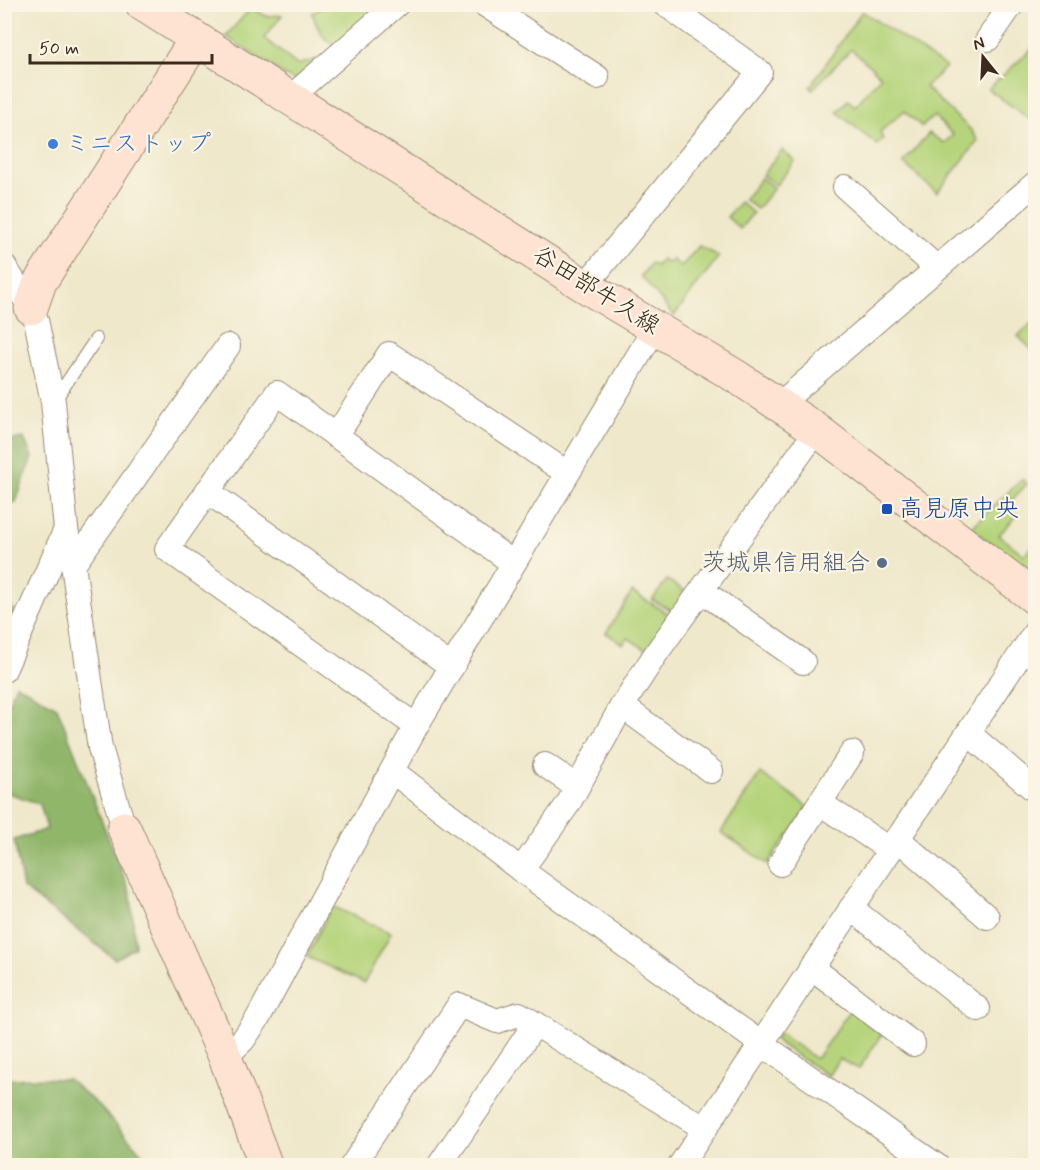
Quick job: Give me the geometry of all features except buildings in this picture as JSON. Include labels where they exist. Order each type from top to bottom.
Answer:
[{"type":"main road","name":"谷田部牛久線","points":[[142,4],[585,286],[781,406],[817,430],[1035,599]]},
{"type":"main road","points":[[31,308],[40,282],[196,39]]},
{"type":"main road","points":[[124,828],[225,1057],[266,1166]]},
{"type":"street","points":[[290,98],[398,4]]},
{"type":"street","points":[[484,4],[597,78]]},
{"type":"street","points":[[585,286],[760,72],[665,4]]},
{"type":"street","points":[[988,39],[1012,4]]},
{"type":"street","points":[[781,406],[788,397],[936,267],[1035,183]]},
{"type":"street","points":[[844,187],[936,267]]},
{"type":"street","points":[[4,266],[31,308],[53,402],[66,529],[100,748],[124,828]]},
{"type":"street","points":[[225,1057],[243,1040],[258,1018],[417,726],[655,328]]},
{"type":"street","points":[[73,565],[228,346]]},
{"type":"street","points":[[336,436],[389,354],[567,473]]},
{"type":"street","points":[[417,726],[166,549],[277,393],[513,563]]},
{"type":"street","points":[[521,870],[567,804],[622,706],[657,652],[817,430]]},
{"type":"street","points":[[207,491],[452,667]]},
{"type":"street","points":[[4,670],[66,529]]},
{"type":"street","points":[[702,591],[803,662]]},
{"type":"street","points":[[680,1166],[1035,631]]},
{"type":"street","points":[[622,706],[711,771]]},
{"type":"street","points":[[968,733],[1035,791]]},
{"type":"street","points":[[780,864],[852,753]]},
{"type":"street","points":[[545,765],[577,787]]},
{"type":"street","points":[[392,771],[521,870],[760,1043],[934,1165]]},
{"type":"street","points":[[820,802],[894,844],[987,917]]},
{"type":"street","points":[[851,908],[978,1009]]},
{"type":"street","points":[[811,967],[913,1044]]},
{"type":"street","points":[[352,1166],[459,1005],[497,1022],[519,1014],[704,1128]]},
{"type":"street","points":[[439,1166],[535,1024]]},
{"type":"lane","points":[[53,402],[96,339]]},
{"type":"green space","points":[[329,4],[370,5],[375,10],[339,46],[325,38],[312,13]]},
{"type":"green space","points":[[251,8],[266,16],[282,15],[264,38],[297,65],[317,59],[296,81],[226,36]]},
{"type":"green space","points":[[862,11],[946,67],[925,87],[971,130],[978,141],[937,193],[903,163],[929,133],[944,143],[953,135],[934,116],[922,127],[904,111],[880,132],[883,139],[877,145],[837,112],[848,100],[855,106],[881,76],[851,49],[812,90],[810,87]]},
{"type":"green space","points":[[1035,46],[1035,123],[988,89]]},
{"type":"green space","points":[[782,150],[795,161],[776,185],[762,175]]},
{"type":"green space","points":[[761,178],[774,188],[757,209],[744,199]]},
{"type":"green space","points":[[740,202],[753,213],[740,229],[727,217]]},
{"type":"green space","points":[[699,246],[719,256],[674,316],[641,276],[651,263],[656,266],[662,259],[668,263],[672,259],[681,267]]},
{"type":"green space","points":[[1035,320],[1035,353],[1018,336]]},
{"type":"green space","points":[[24,438],[32,457],[16,502],[5,506],[5,441]]},
{"type":"green space","points":[[1022,479],[1027,484],[1007,505],[1017,515],[999,535],[1024,555],[1035,544],[1035,576],[971,528]]},
{"type":"green space","points":[[667,580],[688,593],[675,612],[652,600]]},
{"type":"green space","points":[[632,592],[671,615],[648,651],[628,638],[623,644],[606,633]]},
{"type":"green space","points":[[5,598],[20,618],[5,644]]},
{"type":"green space","points":[[16,684],[57,707],[131,895],[135,947],[115,959],[23,888],[14,840],[47,829],[40,804],[5,792],[5,712]]},
{"type":"green space","points":[[760,773],[809,808],[767,864],[721,832]]},
{"type":"green space","points":[[332,906],[391,933],[364,983],[307,957]]},
{"type":"green space","points":[[851,1009],[882,1034],[859,1069],[839,1059],[828,1076],[775,1039],[779,1033],[816,1059]]},
{"type":"green space","points":[[68,1079],[99,1106],[149,1161],[147,1165],[5,1165],[5,1080]]},
{"type":"place","name":"ミニストップ","points":[[53,144]]},
{"type":"place","name":"高見原中央","points":[[887,509]]},
{"type":"place","name":"茨城県信用組合","points":[[882,563]]}]
